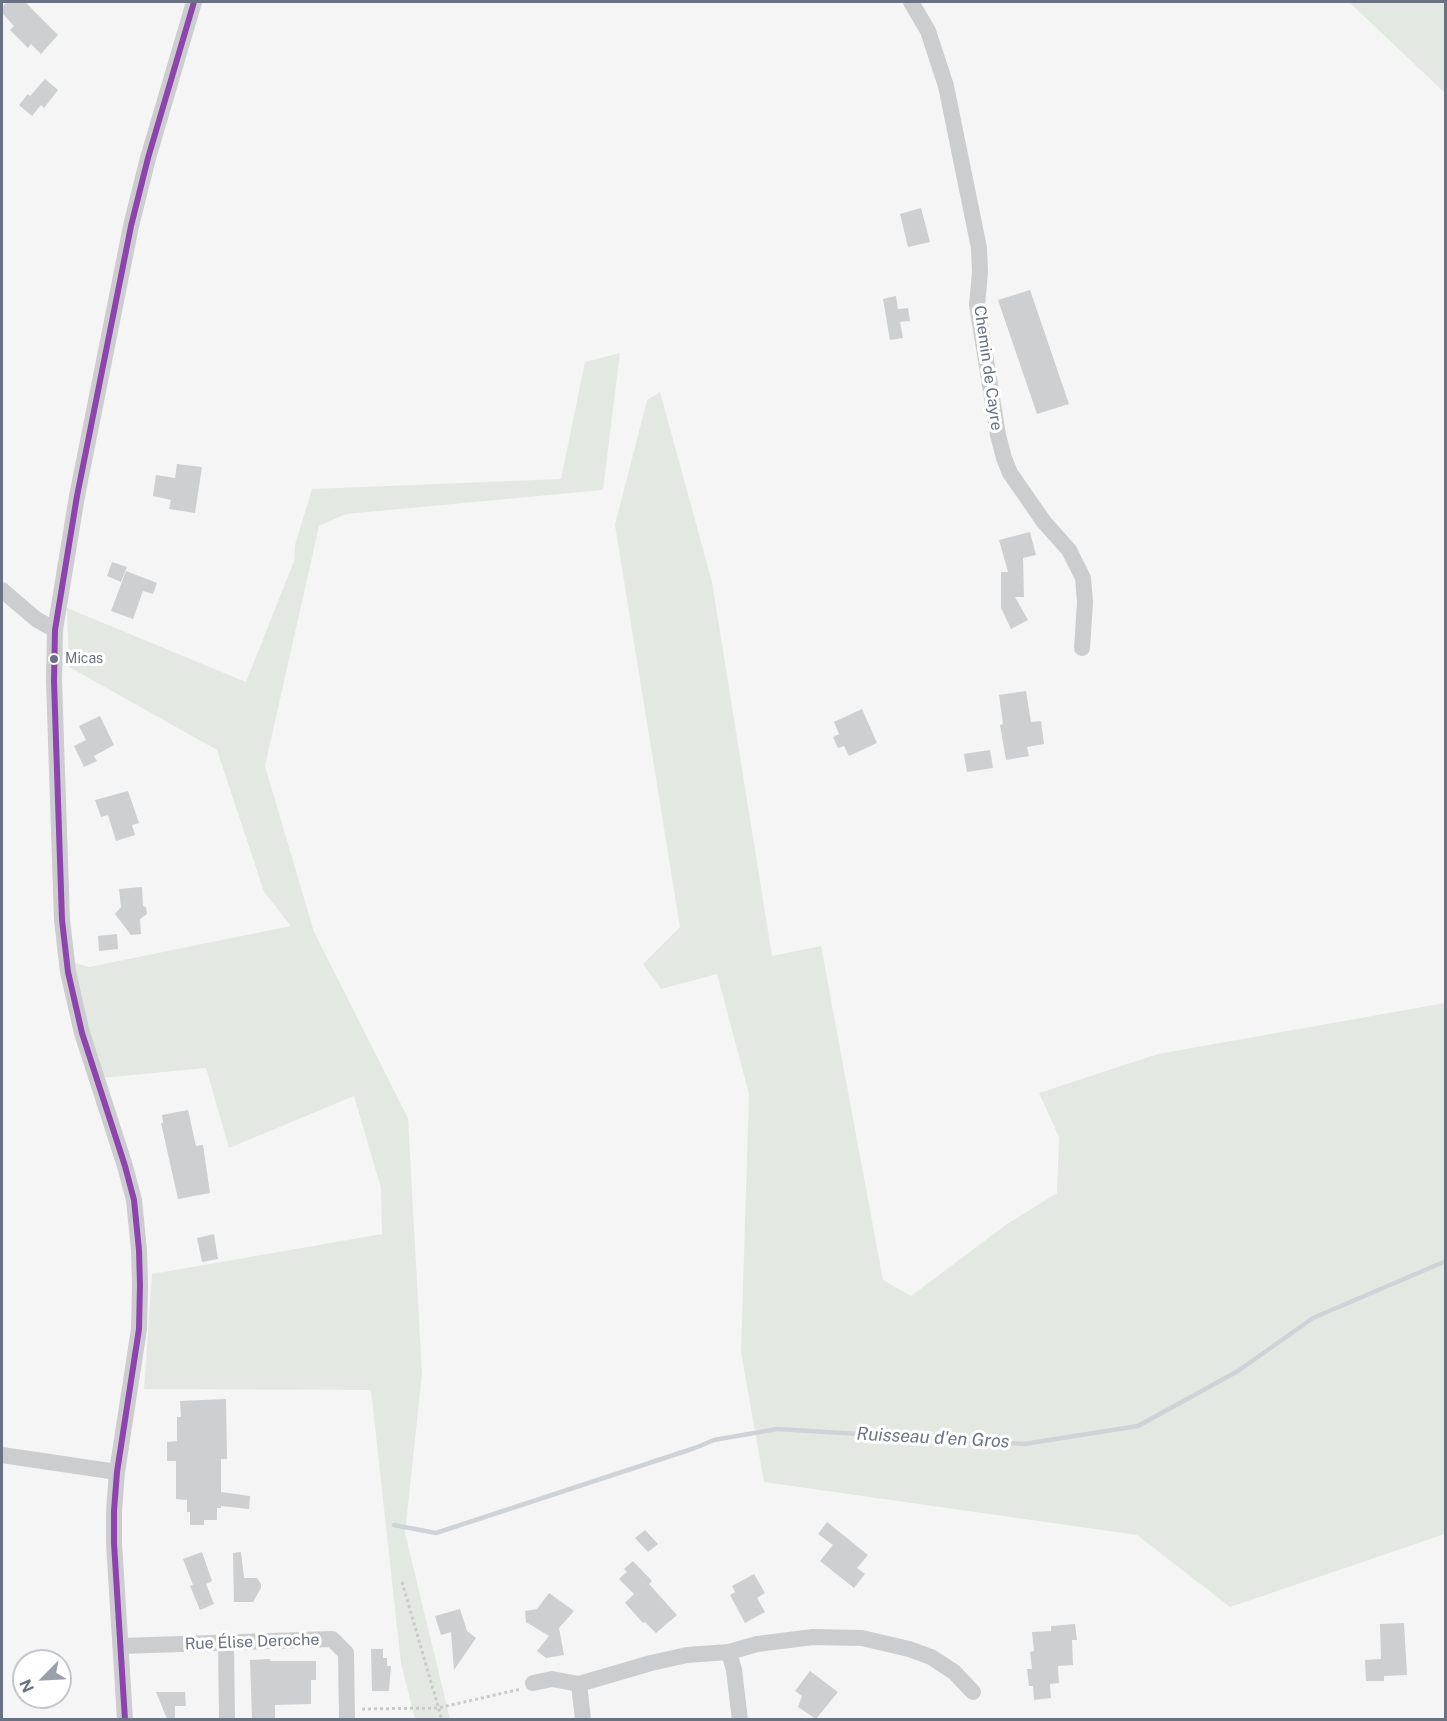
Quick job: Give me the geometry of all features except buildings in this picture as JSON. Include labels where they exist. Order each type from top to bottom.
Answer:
[{"type":"street","points":[[125,1719],[114,1543],[117,1472],[139,1329],[138,1241],[134,1200],[82,1034],[68,972],[62,909],[54,681],[55,630],[77,496],[131,225],[194,2]]},
{"type":"street","name":"Chemin de Cayre","points":[[911,2],[928,32],[946,86],[979,248],[980,272],[977,305],[998,435],[1004,458],[1010,473],[1044,522],[1068,550],[1083,578],[1085,602],[1082,648]]},
{"type":"street","points":[[2,590],[36,619],[55,630]]},
{"type":"street","points":[[2,1455],[117,1472]]},
{"type":"street","points":[[533,1683],[552,1679],[579,1684],[687,1655],[729,1652],[786,1639],[862,1638],[909,1649],[931,1657],[954,1672],[973,1692]]},
{"type":"street","name":"Rue Élise Deroche","points":[[121,1646],[332,1639],[346,1653],[347,1715]]},
{"type":"street","points":[[226,1643],[227,1719]]},
{"type":"street","points":[[729,1652],[734,1670],[740,1719]]},
{"type":"street","points":[[579,1684],[583,1719]]},
{"type":"path","points":[[402,1582],[442,1719]]},
{"type":"path","points":[[347,1715],[438,1708],[516,1692],[533,1683]]},
{"type":"shaded area","points":[[1349,2],[1445,2],[1445,93]]},
{"type":"shaded area","points":[[620,353],[603,490],[346,514],[319,526],[265,766],[314,932],[408,1118],[422,1374],[405,1533],[450,1719],[415,1719],[401,1663],[371,1390],[144,1389],[152,1274],[382,1234],[381,1188],[354,1096],[229,1148],[206,1068],[101,1078],[72,962],[89,967],[291,926],[264,892],[217,750],[69,667],[67,608],[246,682],[294,561],[295,545],[312,489],[561,479],[585,362]]},
{"type":"shaded area","points":[[660,392],[712,582],[772,956],[821,946],[883,1280],[911,1296],[1007,1224],[1057,1193],[1059,1137],[1039,1093],[1158,1054],[1445,1003],[1445,1534],[1230,1607],[1137,1535],[764,1482],[741,1352],[749,1094],[717,974],[661,989],[643,964],[680,927],[615,525],[647,400]]},
{"type":"waterway","name":"Ruisseau d'en Gros","points":[[394,1525],[436,1533],[714,1440],[777,1429],[1024,1444],[1138,1426],[1238,1371],[1313,1318],[1446,1261]]},
{"type":"transit line","points":[[125,1720],[114,1511],[117,1472],[139,1329],[139,1250],[134,1200],[82,1033],[68,972],[62,920],[54,681],[55,630],[77,496],[131,226],[148,158],[194,2]]},
{"type":"place","name":"Micas","points":[[54,659]]}]
